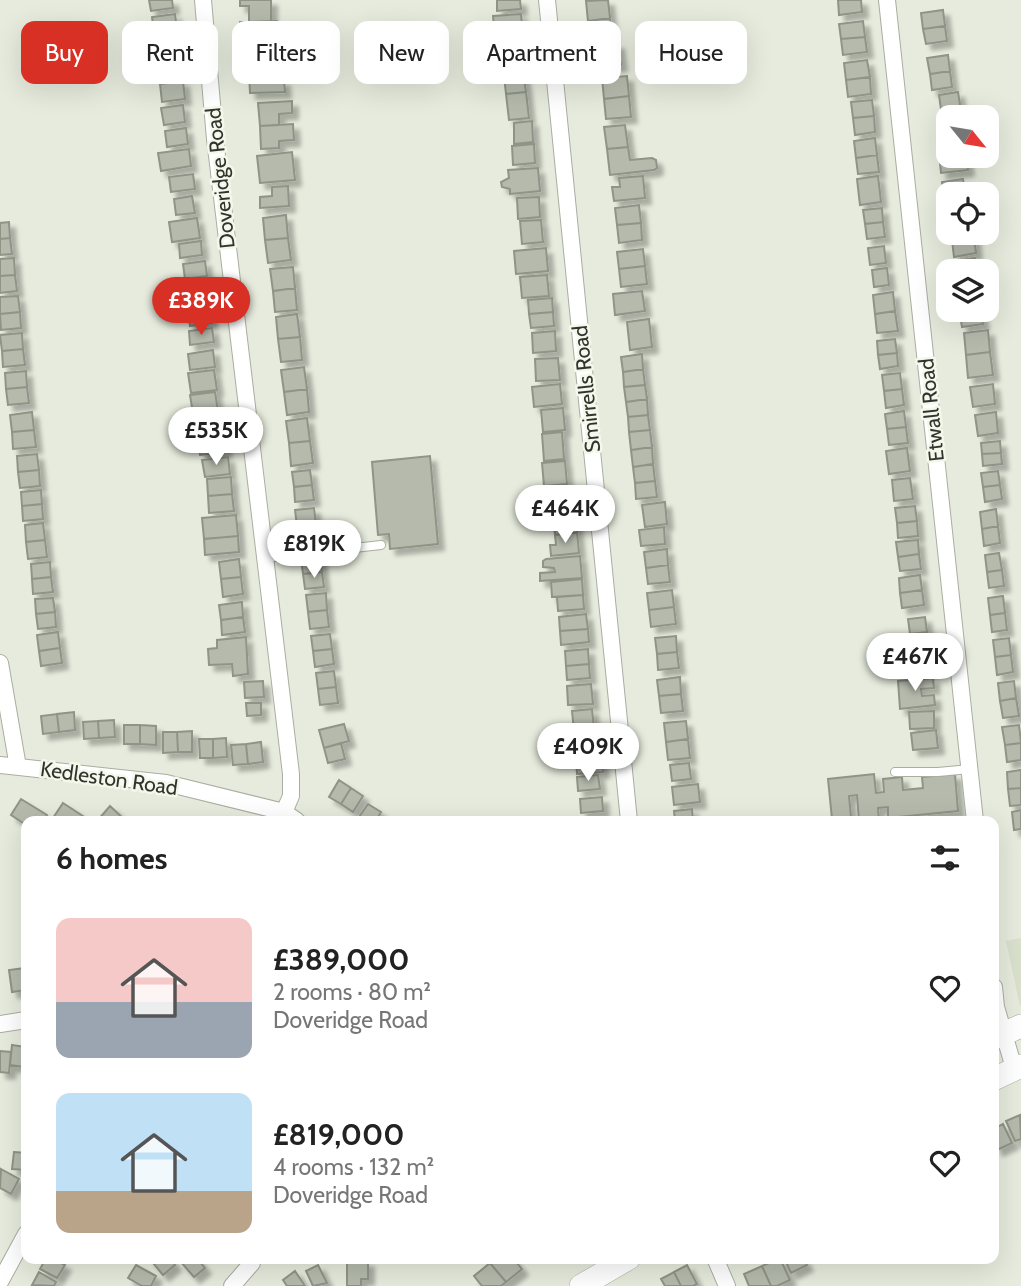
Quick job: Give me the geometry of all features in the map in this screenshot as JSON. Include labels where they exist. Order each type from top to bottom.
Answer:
[{"type":"street","name":"Doveridge Road","points":[[203,0],[215,139],[291,774],[290,816]]},
{"type":"street","name":"Smirrells Road","points":[[547,0],[629,816]]},
{"type":"street","name":"Etwall Road","points":[[887,0],[975,816]]},
{"type":"street","points":[[0,663],[18,767]]},
{"type":"street","name":"Kedleston Road","points":[[0,765],[166,783],[286,816]]},
{"type":"street","points":[[999,1014],[1018,1067],[999,1076]]},
{"type":"street","points":[[0,1024],[21,1021]]},
{"type":"street","points":[[0,1282],[21,1243]]},
{"type":"street","points":[[232,1286],[250,1264]]},
{"type":"street","points":[[583,1285],[619,1264]]},
{"type":"street","points":[[718,1264],[727,1286]]},
{"type":"lane","points":[[265,558],[381,545]]},
{"type":"lane","points":[[895,772],[970,769]]},
{"type":"shaded area","points":[[1021,938],[1021,1005],[1020,1006],[1006,941]]},
{"type":"building","points":[[149,0],[172,0],[173,8],[151,11]]},
{"type":"building","points":[[240,0],[271,0],[271,21],[249,21],[249,6],[240,6]]},
{"type":"building","points":[[497,0],[520,0],[521,9],[497,11]]},
{"type":"building","points":[[608,0],[610,18],[588,21],[586,1]]},
{"type":"building","points":[[838,0],[861,0],[862,12],[839,15]]},
{"type":"building","points":[[943,10],[945,26],[923,29],[921,13]]},
{"type":"building","points":[[175,14],[176,21],[152,21],[152,17]]},
{"type":"building","points":[[521,14],[522,21],[493,21],[493,16]]},
{"type":"building","points":[[610,18],[610,21],[588,21]]},
{"type":"building","points":[[863,21],[865,37],[841,39],[839,24]]},
{"type":"building","points":[[945,26],[947,41],[926,44],[923,29]]},
{"type":"building","points":[[865,37],[867,52],[843,55],[841,39]]},
{"type":"building","points":[[948,55],[950,71],[930,74],[927,58]]},
{"type":"building","points":[[867,60],[870,77],[846,80],[844,63]]},
{"type":"building","points":[[950,71],[952,87],[932,90],[930,74]]},
{"type":"building","points":[[621,76],[627,76],[629,96],[604,99],[603,84],[621,84]]},
{"type":"building","points":[[870,77],[871,94],[848,97],[846,80]]},
{"type":"building","points":[[160,84],[183,84],[185,99],[162,102]]},
{"type":"building","points":[[250,84],[284,84],[285,92],[250,93]]},
{"type":"building","points":[[505,84],[525,84],[526,92],[506,94]]},
{"type":"building","points":[[526,92],[529,118],[509,120],[506,94]]},
{"type":"building","points":[[958,92],[960,105],[940,105],[939,95]]},
{"type":"building","points":[[629,96],[631,117],[606,119],[604,99]]},
{"type":"building","points":[[872,100],[874,116],[853,118],[851,102]]},
{"type":"building","points":[[292,101],[292,113],[279,114],[279,125],[260,126],[258,103]]},
{"type":"building","points":[[183,105],[185,122],[164,125],[161,108]]},
{"type":"building","points":[[874,116],[875,132],[855,135],[853,118]]},
{"type":"building","points":[[532,121],[533,142],[514,144],[514,123]]},
{"type":"building","points":[[293,124],[294,140],[279,141],[279,148],[261,149],[260,126]]},
{"type":"building","points":[[625,125],[628,147],[607,149],[604,127]]},
{"type":"building","points":[[186,128],[188,144],[167,147],[165,131]]},
{"type":"building","points":[[875,138],[877,155],[856,158],[854,141]]},
{"type":"building","points":[[534,144],[535,163],[513,165],[512,146]]},
{"type":"building","points":[[628,147],[630,160],[652,158],[656,160],[657,168],[610,175],[607,149]]},
{"type":"building","points":[[189,149],[191,166],[161,171],[158,153]]},
{"type":"building","points":[[292,152],[295,180],[260,183],[257,156]]},
{"type":"building","points":[[877,155],[879,172],[858,174],[856,158]]},
{"type":"building","points":[[538,168],[540,191],[510,194],[510,189],[502,187],[501,182],[509,178],[508,170]]},
{"type":"building","points":[[940,168],[968,168],[968,170],[941,173]]},
{"type":"building","points":[[193,174],[195,189],[171,192],[169,177]]},
{"type":"building","points":[[643,176],[645,198],[614,201],[612,187],[620,187],[619,178]]},
{"type":"building","points":[[878,176],[881,202],[860,205],[857,179]]},
{"type":"building","points":[[963,179],[963,182],[942,182]]},
{"type":"building","points":[[288,186],[289,206],[260,208],[260,197],[272,196],[272,187]]},
{"type":"building","points":[[192,196],[195,213],[176,215],[174,199]]},
{"type":"building","points":[[539,197],[540,217],[518,219],[517,198]]},
{"type":"building","points":[[639,205],[641,223],[617,225],[615,208]]},
{"type":"building","points":[[882,208],[883,222],[865,224],[863,210]]},
{"type":"building","points":[[286,215],[288,238],[265,240],[263,218]]},
{"type":"building","points":[[197,218],[200,238],[172,242],[169,222]]},
{"type":"building","points":[[541,220],[543,242],[522,244],[520,221]]},
{"type":"building","points":[[9,222],[10,238],[0,239],[0,223]]},
{"type":"building","points":[[883,222],[885,237],[867,239],[865,224]]},
{"type":"building","points":[[641,223],[642,240],[619,243],[617,225]]},
{"type":"building","points":[[10,238],[12,254],[0,255],[0,239]]},
{"type":"building","points":[[288,238],[291,260],[268,263],[265,240]]},
{"type":"building","points":[[201,241],[202,255],[180,258],[179,244]]},
{"type":"building","points":[[953,245],[975,245],[976,253],[954,257]]},
{"type":"building","points":[[884,246],[886,263],[870,265],[868,248]]},
{"type":"building","points":[[546,248],[548,271],[516,274],[514,251]]},
{"type":"building","points":[[643,249],[645,266],[619,269],[617,252]]},
{"type":"building","points":[[14,258],[15,275],[0,276],[0,259]]},
{"type":"building","points":[[205,261],[207,276],[185,279],[183,264]]},
{"type":"building","points":[[645,266],[647,284],[621,287],[619,269]]},
{"type":"building","points":[[293,267],[295,288],[273,291],[270,269]]},
{"type":"building","points":[[887,268],[889,285],[874,287],[872,270]]},
{"type":"building","points":[[15,275],[17,291],[0,293],[0,276]]},
{"type":"building","points":[[547,275],[549,296],[522,298],[520,277]]},
{"type":"building","points":[[206,283],[208,299],[187,301],[185,286]]},
{"type":"building","points":[[295,288],[297,310],[275,312],[273,291]]},
{"type":"building","points":[[642,291],[645,311],[615,315],[613,294]]},
{"type":"building","points":[[893,292],[895,311],[875,314],[873,295]]},
{"type":"building","points":[[18,296],[20,312],[0,314],[0,297]]},
{"type":"building","points":[[552,298],[553,312],[529,314],[528,300]]},
{"type":"building","points":[[209,305],[212,323],[190,326],[188,308]]},
{"type":"building","points":[[895,311],[898,331],[877,333],[875,314]]},
{"type":"building","points":[[20,312],[21,328],[1,330],[0,314]]},
{"type":"building","points":[[553,312],[554,326],[531,328],[529,314]]},
{"type":"building","points":[[297,314],[300,337],[278,339],[276,317]]},
{"type":"building","points":[[649,319],[652,347],[630,350],[627,322]]},
{"type":"building","points":[[961,322],[983,322],[983,324],[962,327]]},
{"type":"building","points":[[212,328],[214,342],[190,345],[189,331]]},
{"type":"building","points":[[988,330],[990,352],[966,355],[964,333]]},
{"type":"building","points":[[555,331],[556,351],[533,353],[532,333]]},
{"type":"building","points":[[22,333],[23,349],[2,351],[0,335]]},
{"type":"building","points":[[300,337],[302,360],[281,362],[278,339]]},
{"type":"building","points":[[895,339],[897,353],[878,355],[877,341]]},
{"type":"building","points":[[23,349],[25,365],[3,367],[2,351]]},
{"type":"building","points":[[213,350],[215,367],[190,370],[188,354]]},
{"type":"building","points":[[990,352],[993,375],[968,378],[966,355]]},
{"type":"building","points":[[897,353],[898,366],[880,369],[878,355]]},
{"type":"building","points":[[642,354],[643,369],[623,372],[621,357]]},
{"type":"building","points":[[558,358],[560,380],[536,381],[535,359]]},
{"type":"building","points":[[304,367],[307,389],[284,392],[281,370]]},
{"type":"building","points":[[643,369],[645,385],[624,387],[623,372]]},
{"type":"building","points":[[214,370],[217,390],[191,393],[188,373]]},
{"type":"building","points":[[26,371],[27,387],[6,389],[5,373]]},
{"type":"building","points":[[900,373],[902,389],[884,391],[882,375]]},
{"type":"building","points":[[560,384],[562,404],[534,407],[532,387]]},
{"type":"building","points":[[993,384],[995,404],[973,407],[970,387]]},
{"type":"building","points":[[645,385],[647,399],[626,402],[624,387]]},
{"type":"building","points":[[27,387],[29,403],[8,405],[6,389]]},
{"type":"building","points":[[307,389],[309,412],[287,415],[284,392]]},
{"type":"building","points":[[902,389],[904,405],[886,408],[884,391]]},
{"type":"building","points":[[215,392],[218,411],[193,414],[190,395]]},
{"type":"building","points":[[647,399],[648,415],[628,417],[626,402]]},
{"type":"building","points":[[563,408],[565,430],[543,432],[541,410]]},
{"type":"building","points":[[904,411],[906,427],[887,429],[885,414]]},
{"type":"building","points":[[32,412],[34,430],[12,432],[10,415]]},
{"type":"building","points":[[996,412],[998,433],[978,436],[975,415]]},
{"type":"building","points":[[220,413],[222,430],[190,434],[188,417]]},
{"type":"building","points":[[648,415],[650,430],[629,432],[628,417]]},
{"type":"building","points":[[307,418],[310,441],[289,443],[286,421]]},
{"type":"building","points":[[906,427],[908,443],[889,445],[887,429]]},
{"type":"building","points":[[34,430],[36,447],[13,449],[12,432]]},
{"type":"building","points":[[650,430],[652,447],[631,450],[629,432]]},
{"type":"building","points":[[562,432],[564,459],[544,461],[542,434]]},
{"type":"building","points":[[224,435],[226,452],[200,455],[198,438]]},
{"type":"building","points":[[310,441],[313,463],[291,466],[289,443]]},
{"type":"building","points":[[1000,441],[1001,453],[982,454],[981,443]]},
{"type":"building","points":[[652,447],[653,464],[633,467],[631,450]]},
{"type":"building","points":[[907,448],[910,471],[889,474],[886,451]]},
{"type":"building","points":[[1001,453],[1002,464],[983,466],[982,454]]},
{"type":"building","points":[[37,454],[39,470],[18,472],[17,456]]},
{"type":"building","points":[[430,456],[438,544],[390,549],[389,534],[378,535],[372,462]]},
{"type":"building","points":[[228,457],[230,474],[205,477],[202,460]]},
{"type":"building","points":[[565,461],[567,484],[544,486],[542,463]]},
{"type":"building","points":[[653,464],[655,481],[635,483],[633,467]]},
{"type":"building","points":[[39,470],[40,486],[20,488],[18,472]]},
{"type":"building","points":[[310,470],[312,485],[294,487],[292,472]]},
{"type":"building","points":[[998,471],[1000,485],[983,487],[981,473]]},
{"type":"building","points":[[231,477],[232,494],[208,496],[207,479]]},
{"type":"building","points":[[910,478],[913,499],[894,501],[892,480]]},
{"type":"building","points":[[655,481],[657,497],[636,499],[635,483]]},
{"type":"building","points":[[567,484],[569,508],[546,510],[544,486]]},
{"type":"building","points":[[312,485],[314,500],[295,502],[294,487]]},
{"type":"building","points":[[1000,485],[1002,499],[985,502],[983,487]]},
{"type":"building","points":[[41,490],[42,504],[22,506],[21,492]]},
{"type":"building","points":[[232,494],[234,511],[209,513],[208,496]]},
{"type":"building","points":[[665,502],[667,524],[645,527],[642,505]]},
{"type":"building","points":[[42,504],[43,519],[23,521],[22,506]]},
{"type":"building","points":[[915,506],[917,521],[897,523],[895,508]]},
{"type":"building","points":[[314,508],[316,524],[297,526],[295,510]]},
{"type":"building","points":[[996,509],[998,526],[982,529],[980,512]]},
{"type":"building","points":[[575,513],[577,532],[555,535],[553,515]]},
{"type":"building","points":[[236,515],[238,536],[204,539],[202,518]]},
{"type":"building","points":[[917,521],[918,536],[898,538],[897,523]]},
{"type":"building","points":[[43,523],[45,540],[26,542],[25,525]]},
{"type":"building","points":[[316,524],[318,540],[298,542],[297,526]]},
{"type":"building","points":[[998,526],[1000,543],[984,546],[982,529]]},
{"type":"building","points":[[664,527],[665,544],[641,546],[639,530]]},
{"type":"building","points":[[577,532],[579,553],[551,556],[550,545],[556,545],[555,535]]},
{"type":"building","points":[[238,536],[239,552],[205,555],[204,539]]},
{"type":"building","points":[[45,540],[47,557],[28,559],[26,542]]},
{"type":"building","points":[[918,540],[919,554],[898,557],[896,542]]},
{"type":"building","points":[[667,549],[668,565],[646,568],[644,552]]},
{"type":"building","points":[[999,553],[1002,570],[987,572],[985,555]]},
{"type":"building","points":[[919,554],[921,569],[900,571],[898,557]]},
{"type":"building","points":[[580,556],[582,578],[540,581],[540,573],[555,572],[554,568],[543,567],[543,561],[546,559]]},
{"type":"building","points":[[321,557],[322,572],[303,574],[301,559]]},
{"type":"building","points":[[239,559],[241,577],[221,579],[219,562]]},
{"type":"building","points":[[50,562],[51,577],[32,579],[31,564]]},
{"type":"building","points":[[668,565],[670,582],[648,584],[646,568]]},
{"type":"building","points":[[1002,570],[1004,586],[989,588],[987,572]]},
{"type":"building","points":[[322,572],[324,587],[305,589],[303,574]]},
{"type":"building","points":[[920,575],[922,590],[900,593],[899,578]]},
{"type":"building","points":[[51,577],[53,592],[33,594],[32,579]]},
{"type":"building","points":[[241,577],[243,594],[223,597],[221,579]]},
{"type":"building","points":[[582,579],[583,595],[552,597],[551,582]]},
{"type":"building","points":[[672,590],[674,607],[649,610],[647,593]]},
{"type":"building","points":[[922,590],[924,605],[902,608],[900,593]]},
{"type":"building","points":[[326,593],[327,610],[308,612],[306,595]]},
{"type":"building","points":[[583,595],[584,609],[558,611],[557,597]]},
{"type":"building","points":[[1003,596],[1005,613],[990,615],[988,598]]},
{"type":"building","points":[[53,598],[55,612],[36,614],[35,599]]},
{"type":"building","points":[[242,602],[243,617],[221,620],[219,605]]},
{"type":"building","points":[[674,607],[676,624],[651,627],[649,610]]},
{"type":"building","points":[[327,610],[329,627],[310,629],[308,612]]},
{"type":"building","points":[[55,612],[56,627],[38,629],[36,614]]},
{"type":"building","points":[[1005,613],[1007,630],[992,632],[990,615]]},
{"type":"building","points":[[586,614],[588,629],[560,631],[559,617]]},
{"type":"building","points":[[243,617],[245,632],[222,635],[221,620]]},
{"type":"building","points":[[925,617],[927,632],[910,634],[908,619]]},
{"type":"building","points":[[588,629],[589,642],[561,645],[560,631]]},
{"type":"building","points":[[58,632],[60,648],[39,651],[37,635]]},
{"type":"building","points":[[927,632],[929,647],[911,649],[910,634]]},
{"type":"building","points":[[330,634],[332,649],[313,651],[311,636]]},
{"type":"building","points":[[676,636],[677,652],[657,654],[655,638]]},
{"type":"building","points":[[246,637],[248,674],[233,676],[232,664],[209,665],[208,649],[217,648],[217,640]]},
{"type":"building","points":[[1009,638],[1011,655],[995,657],[993,640]]},
{"type":"building","points":[[60,648],[62,663],[41,666],[39,651]]},
{"type":"building","points":[[332,649],[334,664],[315,667],[313,651]]},
{"type":"building","points":[[588,649],[589,664],[566,666],[565,651]]},
{"type":"building","points":[[677,652],[679,668],[658,670],[657,654]]},
{"type":"building","points":[[928,653],[930,671],[913,672],[911,654]]},
{"type":"building","points":[[1011,655],[1013,672],[997,675],[995,657]]},
{"type":"building","points":[[589,664],[590,678],[567,680],[566,666]]},
{"type":"building","points":[[334,671],[336,687],[318,689],[316,673]]},
{"type":"building","points":[[680,677],[681,694],[659,696],[657,680]]},
{"type":"building","points":[[933,678],[934,688],[921,689],[922,696],[934,695],[935,705],[900,709],[898,681]]},
{"type":"building","points":[[263,681],[264,697],[245,698],[244,682]]},
{"type":"building","points":[[1014,681],[1016,698],[1000,701],[998,683]]},
{"type":"building","points":[[591,684],[593,704],[568,705],[567,686]]},
{"type":"building","points":[[336,687],[338,703],[320,705],[318,689]]},
{"type":"building","points":[[681,694],[683,711],[661,713],[659,696]]},
{"type":"building","points":[[1016,698],[1019,716],[1003,718],[1000,701]]},
{"type":"building","points":[[246,703],[261,703],[261,715],[247,716]]},
{"type":"building","points":[[592,709],[594,729],[574,731],[572,711]]},
{"type":"building","points":[[934,711],[934,728],[910,729],[909,712]]},
{"type":"building","points":[[74,712],[75,730],[59,732],[57,714]]},
{"type":"building","points":[[57,714],[59,732],[43,734],[41,716]]},
{"type":"building","points":[[114,720],[115,737],[99,738],[98,721]]},
{"type":"building","points":[[98,721],[99,738],[84,739],[83,722]]},
{"type":"building","points":[[686,721],[688,739],[666,742],[664,723]]},
{"type":"building","points":[[344,724],[349,741],[324,748],[319,730]]},
{"type":"building","points":[[124,725],[140,725],[140,744],[124,744]]},
{"type":"building","points":[[140,725],[156,726],[156,745],[140,744]]},
{"type":"building","points":[[1019,725],[1021,743],[1005,745],[1002,727]]},
{"type":"building","points":[[936,730],[938,748],[913,750],[911,733]]},
{"type":"building","points":[[192,731],[192,752],[178,752],[177,732]]},
{"type":"building","points":[[163,732],[177,732],[178,752],[163,753]]},
{"type":"building","points":[[600,737],[601,755],[576,757],[575,739]]},
{"type":"building","points":[[226,738],[227,757],[213,758],[213,739]]},
{"type":"building","points":[[199,739],[213,739],[213,758],[200,758]]},
{"type":"building","points":[[688,739],[690,758],[668,760],[666,742]]},
{"type":"building","points":[[261,742],[263,762],[248,764],[246,744]]},
{"type":"building","points":[[341,743],[345,759],[328,763],[324,748]]},
{"type":"building","points":[[1021,743],[1021,760],[1007,762],[1005,745]]},
{"type":"building","points":[[246,744],[248,764],[233,765],[231,745]]},
{"type":"building","points":[[601,755],[603,772],[577,774],[576,757]]},
{"type":"building","points":[[689,763],[691,779],[672,781],[670,765]]},
{"type":"building","points":[[1021,770],[1021,788],[1008,789],[1007,772]]},
{"type":"building","points":[[874,774],[876,793],[884,792],[883,779],[902,777],[903,790],[923,788],[922,777],[955,774],[958,811],[888,816],[888,807],[878,808],[879,816],[859,816],[857,795],[849,796],[851,816],[832,816],[828,779]]},
{"type":"building","points":[[598,775],[600,789],[578,791],[577,777]]},
{"type":"building","points":[[339,780],[351,788],[341,804],[329,797]]},
{"type":"building","points":[[698,784],[700,802],[674,805],[672,787]]},
{"type":"building","points":[[351,788],[363,796],[353,812],[341,804]]},
{"type":"building","points":[[1021,788],[1021,805],[1010,806],[1008,789]]},
{"type":"building","points":[[602,797],[603,811],[581,813],[580,799]]},
{"type":"building","points":[[21,799],[47,815],[21,816],[21,822],[11,815]]},
{"type":"building","points":[[63,803],[83,816],[54,816]]},
{"type":"building","points":[[368,804],[381,812],[379,816],[360,816]]},
{"type":"building","points":[[110,806],[121,816],[101,816]]},
{"type":"building","points":[[692,809],[693,816],[674,816],[674,811]]},
{"type":"building","points":[[1021,810],[1021,829],[1014,830],[1012,812]]},
{"type":"building","points":[[21,968],[21,991],[12,992],[9,970]]},
{"type":"building","points":[[12,1045],[21,1046],[21,1067],[10,1065]]},
{"type":"building","points":[[0,1051],[11,1052],[9,1073],[0,1072]]},
{"type":"building","points":[[1020,1115],[1021,1139],[1015,1141],[1006,1121]]},
{"type":"building","points":[[1003,1124],[1012,1143],[999,1149],[999,1126]]},
{"type":"building","points":[[14,1152],[21,1153],[21,1170],[12,1169]]},
{"type":"building","points":[[1,1169],[19,1179],[11,1194],[0,1188]]},
{"type":"building","points":[[43,1264],[65,1265],[57,1278],[40,1269]]},
{"type":"building","points":[[154,1264],[174,1264],[175,1265],[163,1275]]},
{"type":"building","points":[[183,1264],[202,1264],[205,1268],[194,1277]]},
{"type":"building","points":[[347,1264],[368,1264],[368,1279],[361,1279],[361,1286],[347,1286]]},
{"type":"building","points":[[491,1264],[518,1264],[522,1269],[506,1282]]},
{"type":"building","points":[[491,1264],[506,1282],[501,1286],[482,1286],[474,1276]]},
{"type":"building","points":[[783,1264],[790,1280],[771,1286],[762,1266]]},
{"type":"building","points":[[787,1264],[807,1265],[791,1273]]},
{"type":"building","points":[[136,1265],[156,1276],[151,1286],[142,1286],[128,1278]]},
{"type":"building","points":[[318,1265],[327,1283],[313,1286],[306,1271]]},
{"type":"building","points":[[687,1265],[697,1284],[681,1286],[674,1272]]},
{"type":"building","points":[[762,1266],[771,1286],[749,1286],[744,1274]]},
{"type":"building","points":[[295,1271],[305,1286],[287,1286],[283,1280]]},
{"type":"building","points":[[39,1272],[56,1282],[54,1286],[32,1285]]},
{"type":"building","points":[[674,1272],[681,1286],[665,1286],[661,1279]]}]
